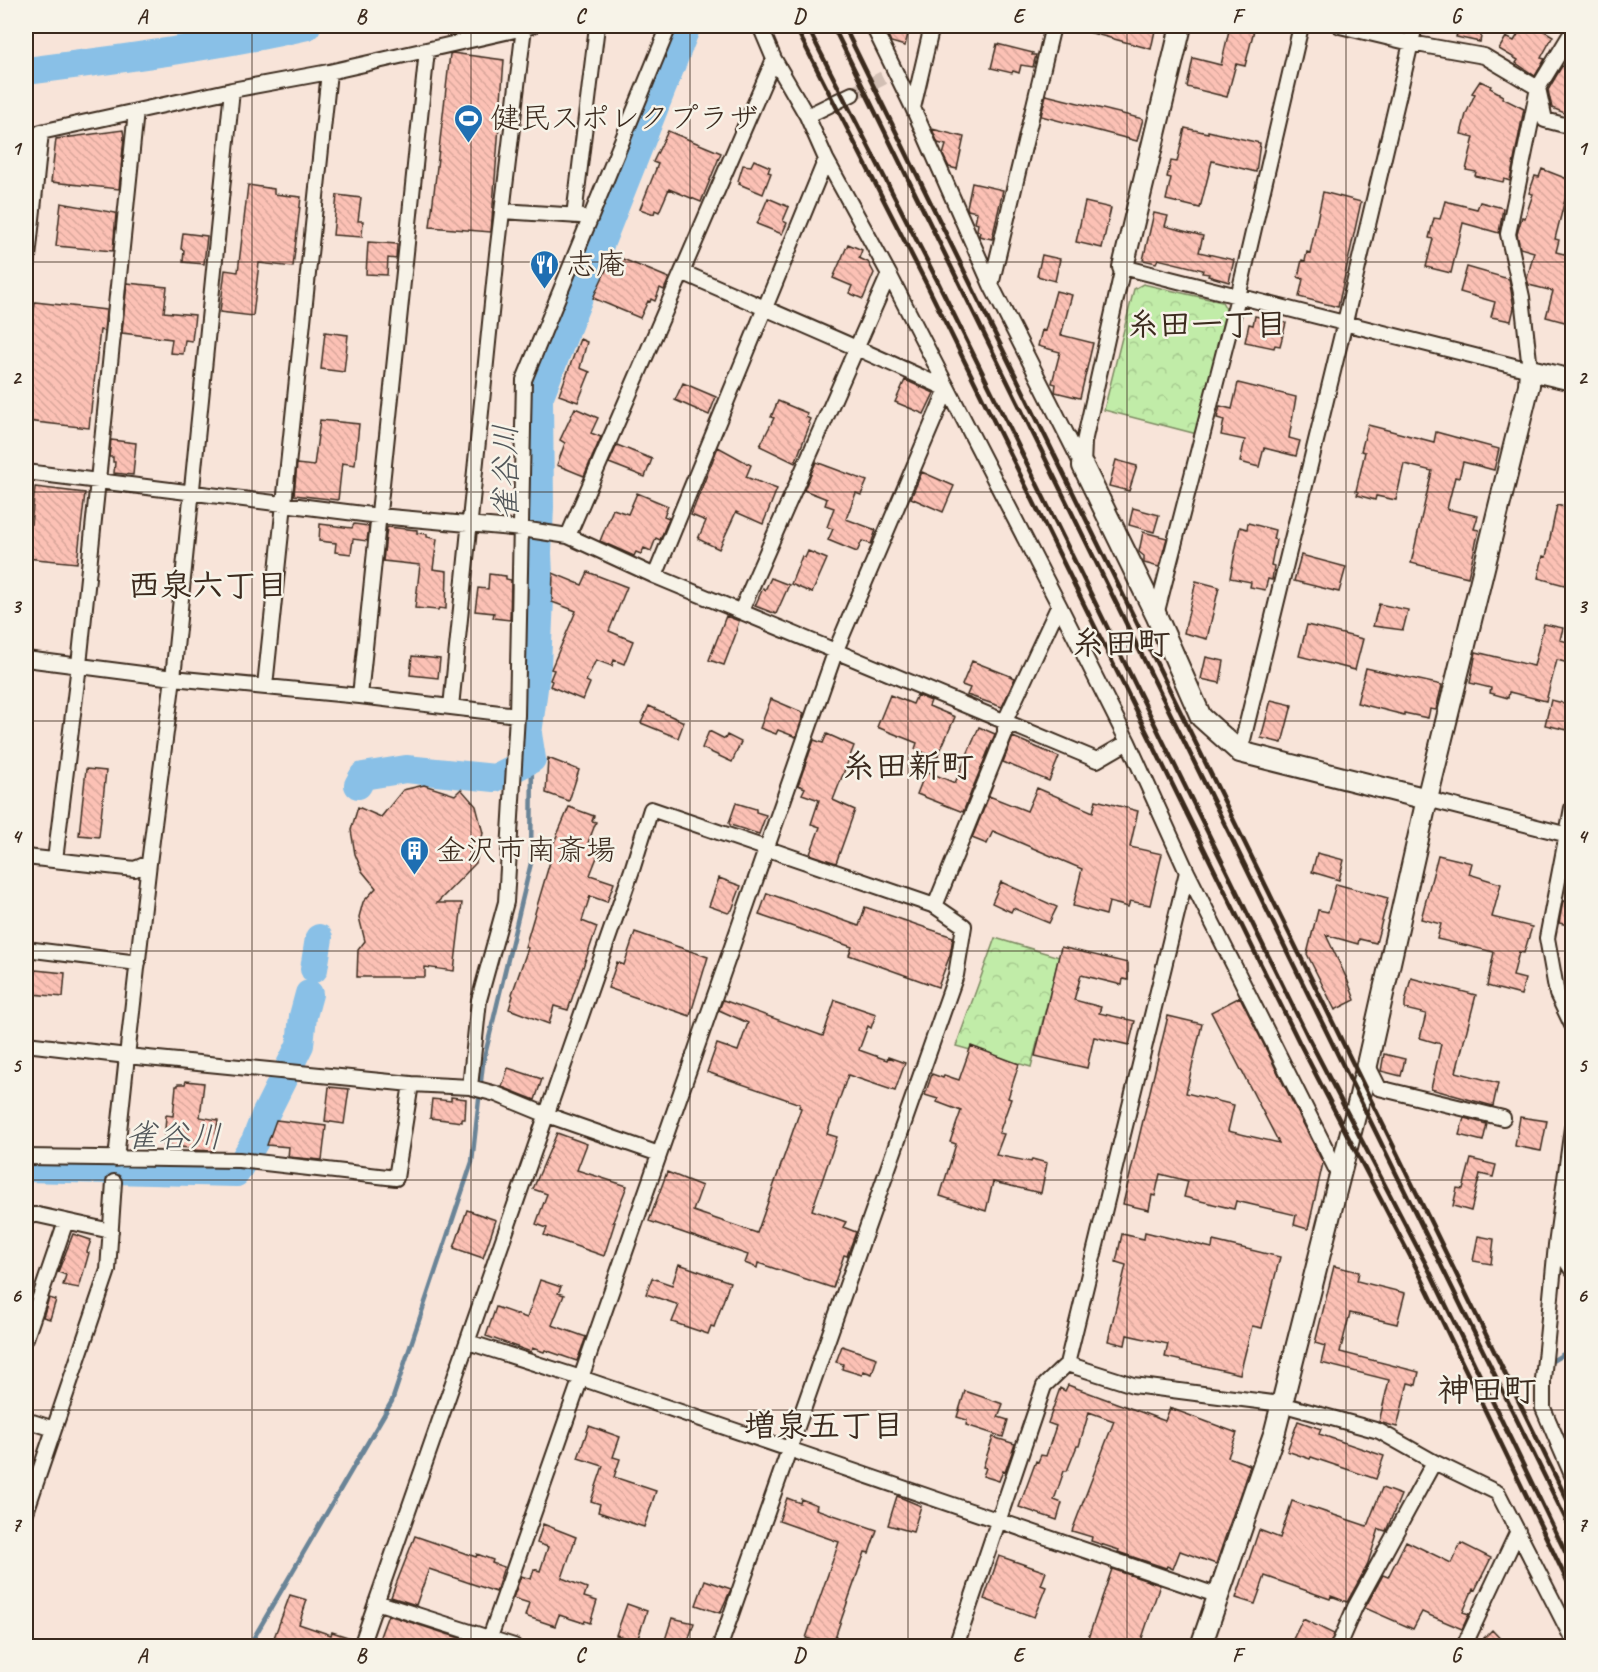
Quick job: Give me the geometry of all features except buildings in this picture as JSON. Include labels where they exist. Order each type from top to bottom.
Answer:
[{"type":"street","points":[[26,277],[41,132],[232,90],[329,72],[528,26],[502,211],[451,707]]},
{"type":"street","points":[[574,216],[597,26]]},
{"type":"street","points":[[474,1088],[479,1000],[506,902],[517,715],[524,530],[524,380],[669,26]]},
{"type":"street","points":[[760,26],[774,59],[807,116],[826,159],[889,274],[1059,605],[1128,742],[1187,872],[1339,1175]]},
{"type":"street","points":[[873,26],[891,74],[913,108],[991,285],[1156,615],[1201,717],[1240,752],[1569,835]]},
{"type":"street","points":[[913,108],[932,26]]},
{"type":"street","points":[[991,285],[1053,26]]},
{"type":"street","points":[[1083,466],[1084,442],[1181,26]]},
{"type":"street","points":[[1156,615],[1238,297],[1301,26]]},
{"type":"street","points":[[1340,26],[1411,44],[1485,56],[1538,88],[1545,120],[1572,127]]},
{"type":"street","points":[[1240,752],[1415,26]]},
{"type":"street","points":[[1201,1647],[1275,1431],[1367,1064],[1427,799],[1529,385],[1530,370],[1522,297],[1508,234],[1538,88],[1572,32]]},
{"type":"street","points":[[360,696],[427,50]]},
{"type":"street","points":[[568,536],[774,59]]},
{"type":"street","points":[[265,686],[329,72]]},
{"type":"street","points":[[116,1159],[149,863],[173,678],[232,90]]},
{"type":"street","points":[[807,116],[852,94]]},
{"type":"street","points":[[56,860],[99,482],[136,111]]},
{"type":"street","points":[[655,576],[826,159]]},
{"type":"street","points":[[502,211],[591,217]]},
{"type":"street","points":[[1123,267],[1572,380]]},
{"type":"street","points":[[682,272],[857,346],[948,389]]},
{"type":"street","points":[[741,611],[889,274]]},
{"type":"street","points":[[488,1642],[836,650],[948,389]]},
{"type":"street","points":[[26,472],[379,516],[568,536],[655,576],[1097,760],[1128,742]]},
{"type":"street","points":[[935,906],[1005,733],[1005,721],[1059,605]]},
{"type":"street","points":[[26,659],[173,678],[360,696],[517,715]]},
{"type":"street","points":[[1572,808],[1569,835],[1547,938],[1557,994],[1572,1025]]},
{"type":"street","points":[[361,1647],[548,1115],[651,809],[935,906],[964,926],[956,975],[720,1647]]},
{"type":"street","points":[[26,857],[135,869],[149,863]]},
{"type":"street","points":[[956,1647],[1044,1386],[1066,1364],[1187,872]]},
{"type":"street","points":[[26,949],[138,963]]},
{"type":"street","points":[[26,1044],[275,1071],[474,1088],[659,1154]]},
{"type":"street","points":[[1367,1064],[1379,1088],[1503,1118]]},
{"type":"street","points":[[26,1157],[239,1160],[396,1178],[411,1084]]},
{"type":"street","points":[[1572,1128],[1556,1245],[1543,1408],[1572,1475]]},
{"type":"street","points":[[26,1512],[108,1270],[114,1182]]},
{"type":"street","points":[[26,1215],[38,1215],[111,1232]]},
{"type":"street","points":[[26,1338],[66,1221]]},
{"type":"street","points":[[1556,1245],[1572,1270]]},
{"type":"street","points":[[468,1342],[581,1378],[1219,1596]]},
{"type":"street","points":[[1066,1364],[1133,1385],[1281,1404],[1379,1431],[1434,1462],[1498,1493],[1572,1638]]},
{"type":"street","points":[[26,1420],[54,1429]]},
{"type":"street","points":[[1338,1647],[1354,1607],[1434,1462]]},
{"type":"street","points":[[1464,1647],[1518,1532]]},
{"type":"street","points":[[376,1602],[488,1642],[514,1647]]},
{"type":"green space","points":[[1143,284],[1222,302],[1226,309],[1197,434],[1104,410],[1134,289]]},
{"type":"green space","points":[[995,938],[1059,957],[1031,1067],[956,1046]]},
{"type":"waterway","points":[[26,71],[202,46],[307,26]]},
{"type":"waterway","name":"雀谷川","points":[[358,785],[363,776],[406,769],[495,778],[532,759],[528,734],[537,665],[540,598],[539,398],[687,26]]},
{"type":"waterway","points":[[249,1646],[392,1401],[472,1162],[483,1063],[531,863],[532,759]]},
{"type":"waterway","name":"雀谷川","points":[[314,969],[319,938]]},
{"type":"waterway","name":"雀谷川","points":[[26,1168],[236,1173],[255,1141],[265,1115],[300,1045],[303,1016],[309,994]]},
{"type":"waterway","points":[[1549,1363],[1572,1349]]},
{"type":"tunnel","points":[[852,94],[887,76]]},
{"type":"railway","points":[[795,26],[928,287],[1299,1042],[1421,1277],[1572,1591]]},
{"type":"railway","points":[[807,26],[938,282],[1308,1037],[1430,1272],[1572,1566]]},
{"type":"railway","points":[[833,26],[1572,1532]]},
{"type":"railway","points":[[844,26],[1572,1510]]},
{"type":"place","name":"健民スポレクプラザ","points":[[469,144]]},
{"type":"place","name":"志庵","points":[[545,290]]},
{"type":"place","name":"金沢市南斎場","points":[[415,876]]},
{"type":"district","name":"糸田一丁目","points":[[1207,324]]},
{"type":"district","name":"西泉六丁目","points":[[208,585]]},
{"type":"district","name":"糸田町","points":[[1121,643]]},
{"type":"district","name":"糸田新町","points":[[908,766]]},
{"type":"district","name":"神田町","points":[[1487,1390]]},
{"type":"district","name":"増泉五丁目","points":[[824,1425]]}]
